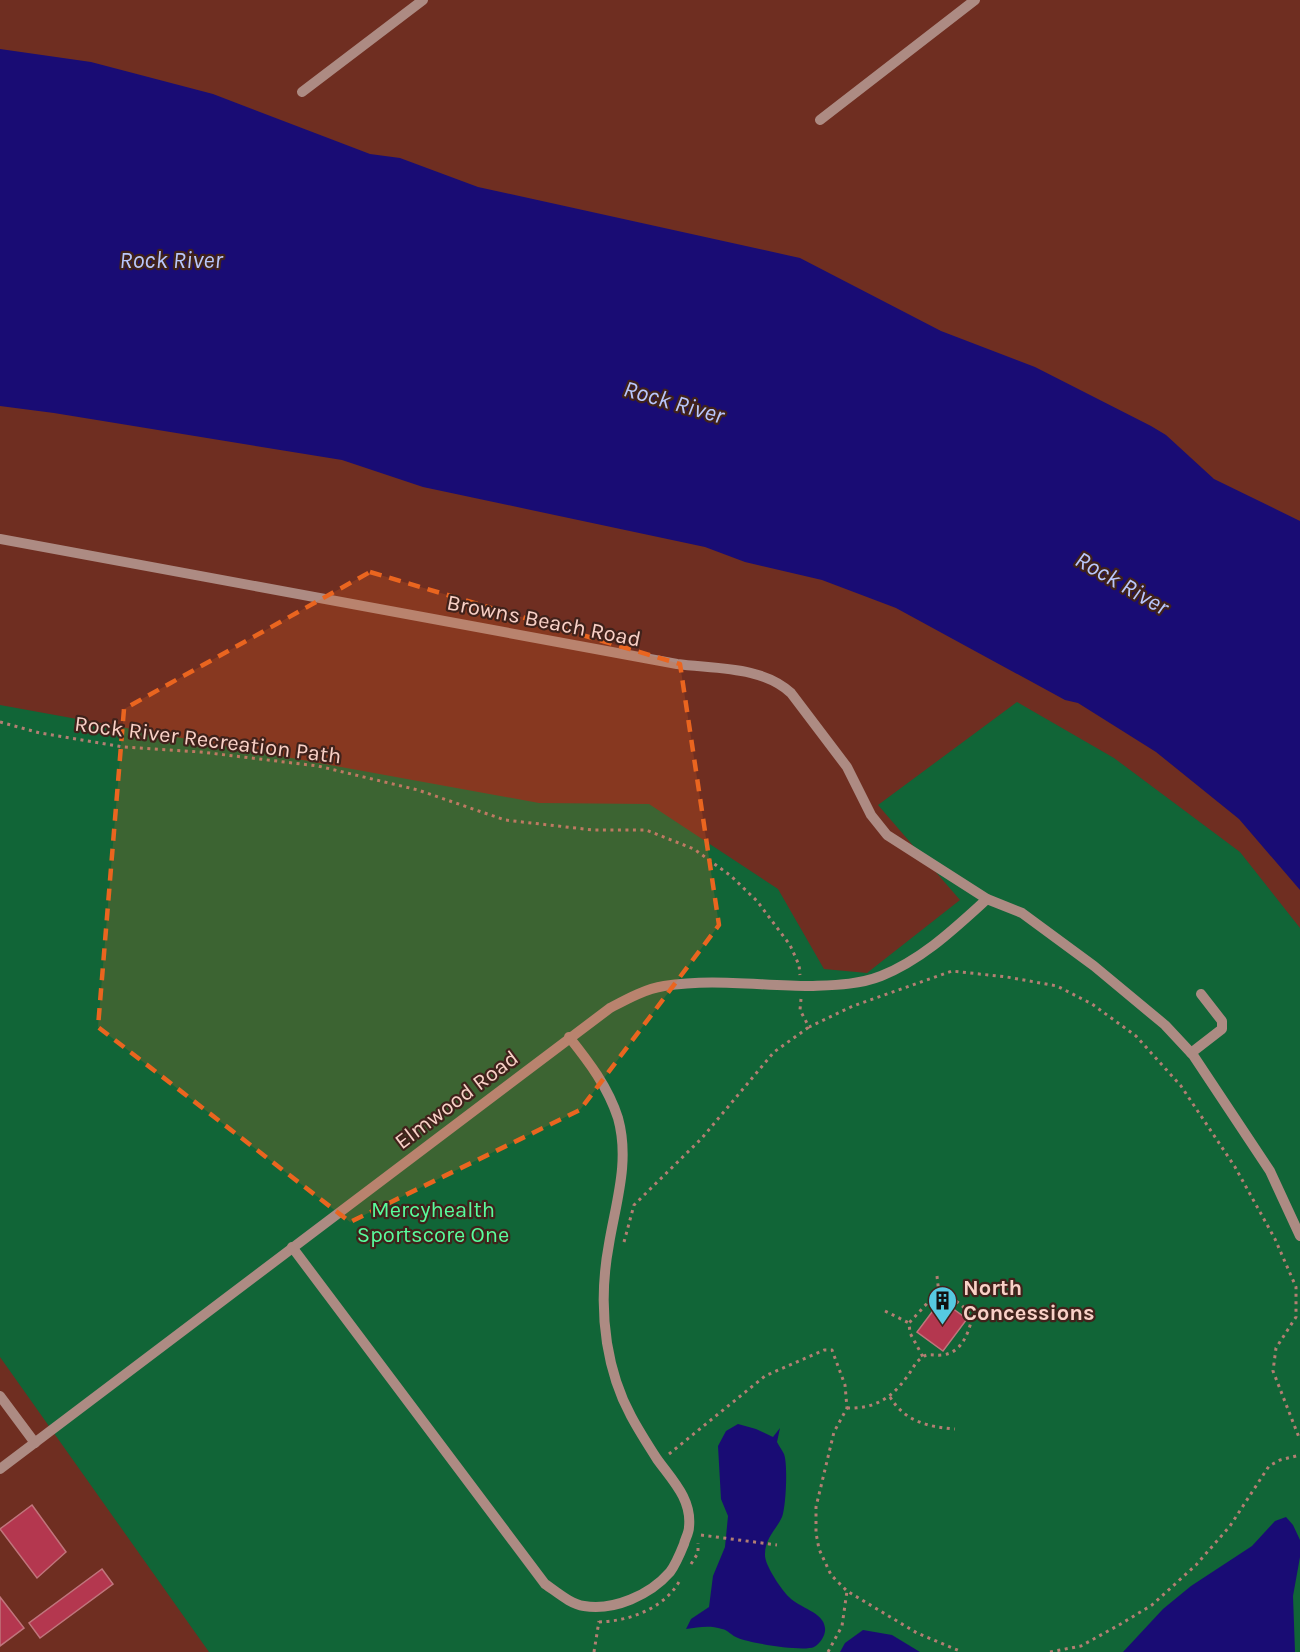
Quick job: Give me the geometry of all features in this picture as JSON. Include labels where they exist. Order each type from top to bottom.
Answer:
[{"type":"street","points":[[302,92],[423,0]]},
{"type":"street","points":[[820,120],[975,0]]},
{"type":"street","name":"Browns Beach Road","points":[[0,539],[677,664],[759,674],[780,683],[791,693],[847,767],[871,815],[887,835],[987,899],[1022,913],[1094,966],[1165,1025],[1191,1053],[1270,1171],[1300,1236]]},
{"type":"street","name":"Elmwood Road","points":[[0,1469],[610,1008],[641,992],[691,982],[801,986],[847,985],[881,976],[944,938],[987,899]]},
{"type":"street","points":[[1191,1053],[1222,1029],[1222,1021],[1201,993]]},
{"type":"street","points":[[292,1247],[545,1584],[567,1600],[583,1606],[602,1607],[631,1600],[656,1586],[671,1571],[679,1557],[689,1528],[688,1510],[680,1489],[641,1433],[618,1387],[607,1343],[604,1280],[622,1178],[618,1119],[593,1067],[569,1037]]},
{"type":"street","points":[[0,1396],[34,1443]]},
{"type":"path","name":"Rock River Recreation Path","points":[[0,722],[40,733],[124,747],[201,752],[318,766],[418,790],[505,820],[593,830],[646,830],[694,849],[731,876],[758,901],[790,945],[799,965],[800,1010],[809,1027]]},
{"type":"path","points":[[622,1250],[634,1205],[702,1138],[774,1052],[809,1027],[854,1006],[952,972],[1007,977],[1057,986],[1092,1004],[1136,1036],[1181,1086],[1235,1167],[1275,1239],[1296,1287],[1296,1317],[1276,1348],[1273,1371],[1300,1440]]},
{"type":"path","points":[[937,1276],[939,1294]]},
{"type":"path","points":[[847,1408],[857,1409],[877,1404],[890,1397],[919,1359],[923,1357],[929,1354],[943,1355],[959,1348],[970,1329],[972,1318],[969,1311],[948,1296],[939,1294],[931,1299],[909,1323],[910,1333],[923,1357]]},
{"type":"path","points":[[885,1311],[909,1323]]},
{"type":"path","points":[[972,1318],[990,1312]]},
{"type":"path","points":[[669,1454],[765,1376],[824,1350],[832,1350],[845,1385],[847,1408],[834,1432],[822,1480],[816,1516],[819,1549],[831,1575],[847,1591],[917,1633],[962,1652]]},
{"type":"path","points":[[890,1397],[894,1405],[912,1419],[931,1428],[955,1429]]},
{"type":"path","points":[[665,1449],[674,1462]]},
{"type":"path","points":[[1050,1652],[1081,1646],[1152,1605],[1196,1565],[1230,1526],[1269,1466],[1280,1460],[1300,1455]]},
{"type":"path","points":[[687,1569],[698,1552],[699,1528]]},
{"type":"path","points":[[699,1534],[777,1545]]},
{"type":"path","points":[[599,1622],[619,1622],[646,1612],[674,1591],[683,1576]]},
{"type":"path","points":[[828,1652],[842,1626],[847,1591]]},
{"type":"path","points":[[594,1652],[602,1607]]},
{"type":"highlighted area","points":[[370,572],[680,664],[719,925],[580,1110],[350,1222],[98,1027],[124,709]]},
{"type":"green space","name":"Mercyhealth Sportscore One","points":[[1017,702],[1114,758],[1240,852],[1300,928],[1300,1652],[209,1652],[0,1357],[0,705],[539,803],[649,804],[778,889],[824,969],[867,973],[960,900],[878,805]]},
{"type":"water","name":"Rock River","points":[[0,49],[91,62],[213,94],[370,154],[400,158],[478,187],[800,258],[941,331],[1035,367],[1151,426],[1166,435],[1214,479],[1300,521],[1300,890],[1239,819],[1156,752],[1078,703],[1065,700],[896,608],[822,580],[745,562],[705,547],[423,487],[342,460],[0,406]]},
{"type":"water","points":[[738,1424],[773,1437],[780,1428],[777,1442],[785,1459],[785,1504],[782,1517],[765,1548],[765,1558],[789,1597],[816,1614],[824,1623],[824,1636],[814,1647],[788,1648],[753,1642],[713,1627],[686,1629],[691,1619],[709,1607],[713,1576],[725,1547],[728,1516],[721,1499],[718,1446],[726,1431]]},
{"type":"water","points":[[1286,1517],[1293,1525],[1300,1540],[1300,1557],[1293,1596],[1295,1652],[1123,1652],[1163,1609],[1191,1586],[1252,1546],[1275,1521]]},
{"type":"water","points":[[863,1630],[892,1635],[920,1652],[840,1652],[845,1643]]},
{"type":"building","name":"North Concessions","points":[[941,1300],[967,1319],[943,1351],[917,1332]]},
{"type":"building","points":[[32,1505],[66,1552],[37,1578],[0,1529]]},
{"type":"building","points":[[102,1569],[113,1584],[40,1638],[29,1623]]},
{"type":"building","points":[[0,1597],[24,1628],[0,1646]]},
{"type":"place","name":"North Concessions","points":[[942,1326]]}]
